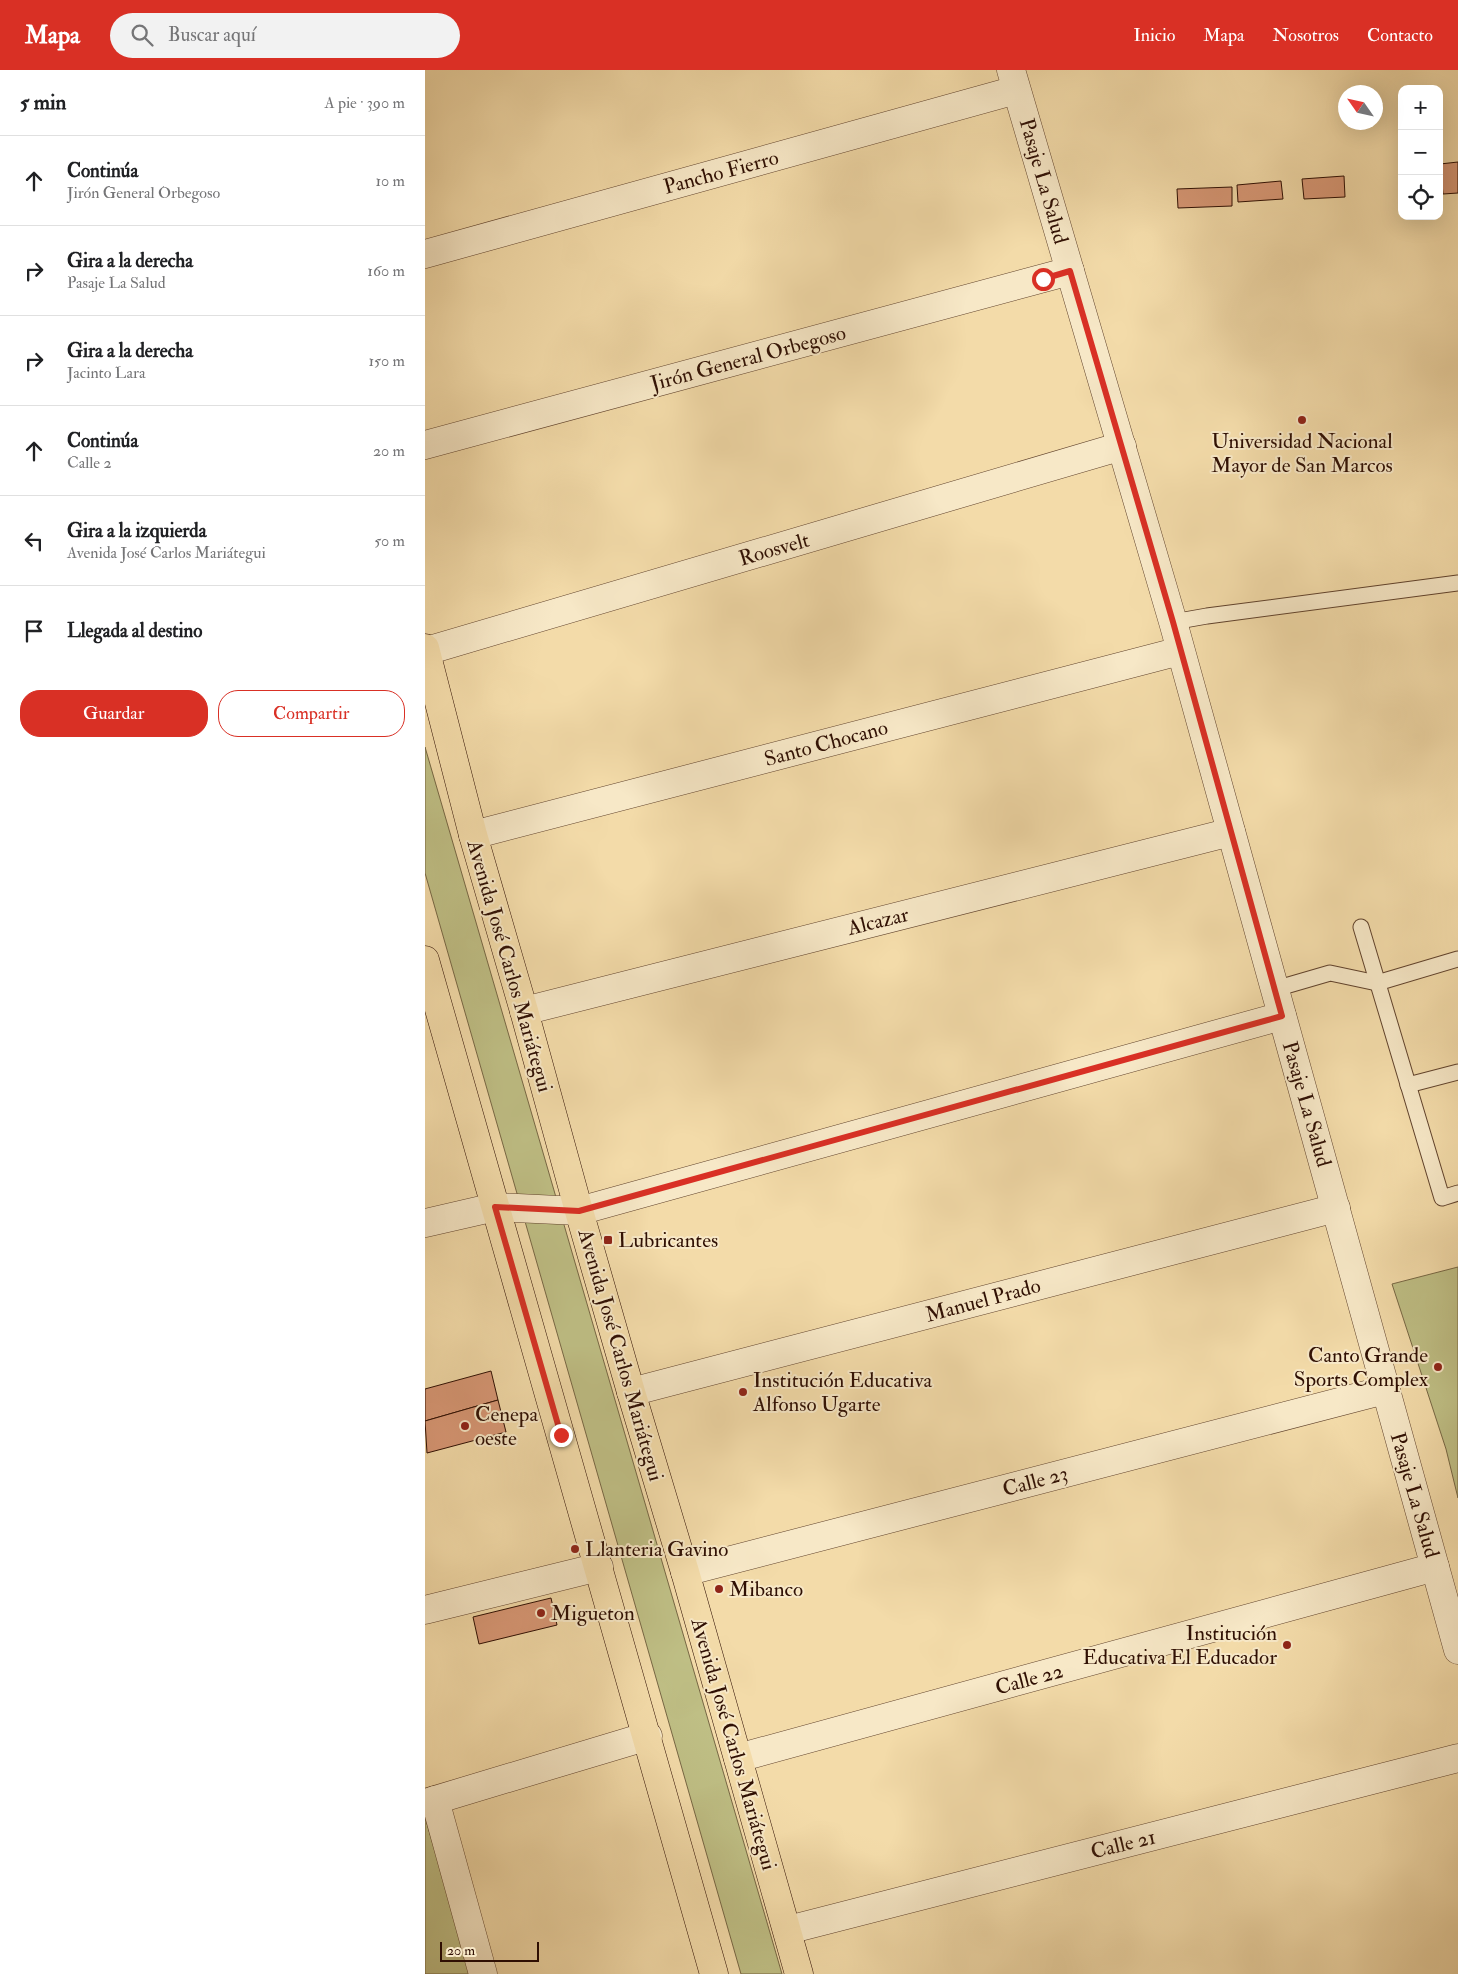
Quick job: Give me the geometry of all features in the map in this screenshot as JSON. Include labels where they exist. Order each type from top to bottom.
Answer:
[{"type":"main road","name":"Avenida José Carlos Mariátegui","points":[[425,650],[473,836],[525,1010],[579,1211],[685,1572],[799,1974]]},
{"type":"main road","points":[[425,960],[430,995],[495,1207],[648,1736],[714,1974]]},
{"type":"street","name":"Pancho Fierro","points":[[425,254],[1014,80]]},
{"type":"street","name":"Pasaje La Salud","points":[[1014,80],[1173,622],[1458,1650]]},
{"type":"street","name":"Jirón General Orbegoso","points":[[425,445],[1070,271]]},
{"type":"street","name":"Roosvelt","points":[[425,650],[1122,446]]},
{"type":"street","name":"Santo Chocano","points":[[473,836],[1180,652]]},
{"type":"street","name":"Alcazar","points":[[525,1010],[1231,832]]},
{"type":"street","points":[[425,1223],[495,1207],[579,1211],[1282,1016]]},
{"type":"street","name":"Manuel Prado","points":[[631,1392],[1336,1208]]},
{"type":"street","name":"Calle 23","points":[[685,1572],[1385,1390]]},
{"type":"street","points":[[425,1610],[599,1567]]},
{"type":"street","name":"Calle 22","points":[[738,1758],[1435,1567]]},
{"type":"street","points":[[483,1974],[430,1801],[648,1736]]},
{"type":"street","name":"Calle 21","points":[[788,1930],[1458,1758]]},
{"type":"lane","points":[[1173,622],[1458,584]]},
{"type":"lane","points":[[1361,927],[1442,1198],[1458,1193]]},
{"type":"lane","points":[[1275,990],[1330,972],[1377,983],[1458,959]]},
{"type":"lane","points":[[1408,1085],[1458,1072]]},
{"type":"green space","points":[[425,747],[782,1974],[741,1974],[425,873]]},
{"type":"green space","name":"Canto Grande Sports Complex","points":[[1458,1267],[1458,1498],[1446,1449],[1392,1284]]},
{"type":"green space","points":[[425,1817],[472,1974],[425,1974]]},
{"type":"building","points":[[1458,162],[1458,193],[1443,194],[1443,164]]},
{"type":"building","points":[[1344,176],[1345,197],[1304,199],[1302,179]]},
{"type":"building","points":[[1281,181],[1283,199],[1238,202],[1237,185]]},
{"type":"building","points":[[1232,187],[1232,206],[1178,208],[1177,189]]},
{"type":"building","points":[[491,1371],[498,1400],[425,1421],[425,1389]]},
{"type":"building","name":"Cenepa oeste","points":[[498,1400],[506,1432],[427,1453],[425,1421]]},
{"type":"building","points":[[551,1598],[557,1625],[479,1644],[473,1617]]},
{"type":"place","name":"Universidad Nacional Mayor de San Marcos","points":[[1302,420]]},
{"type":"place","name":"Lubricantes","points":[[608,1240]]},
{"type":"place","name":"Canto Grande Sports Complex","points":[[1438,1367]]},
{"type":"place","name":"Institución Educativa Alfonso Ugarte","points":[[743,1392]]},
{"type":"place","name":"Cenepa oeste","points":[[465,1426]]},
{"type":"place","name":"Llanteria Gavino","points":[[575,1549]]},
{"type":"place","name":"Mibanco","points":[[719,1589]]},
{"type":"place","name":"Migueton","points":[[541,1613]]},
{"type":"place","name":"Institución Educativa El Educador","points":[[1287,1645]]},
{"type":"route","points":[[561,1435],[495,1207],[579,1211],[1282,1016],[1173,622],[1070,271],[1043,279]]}]
